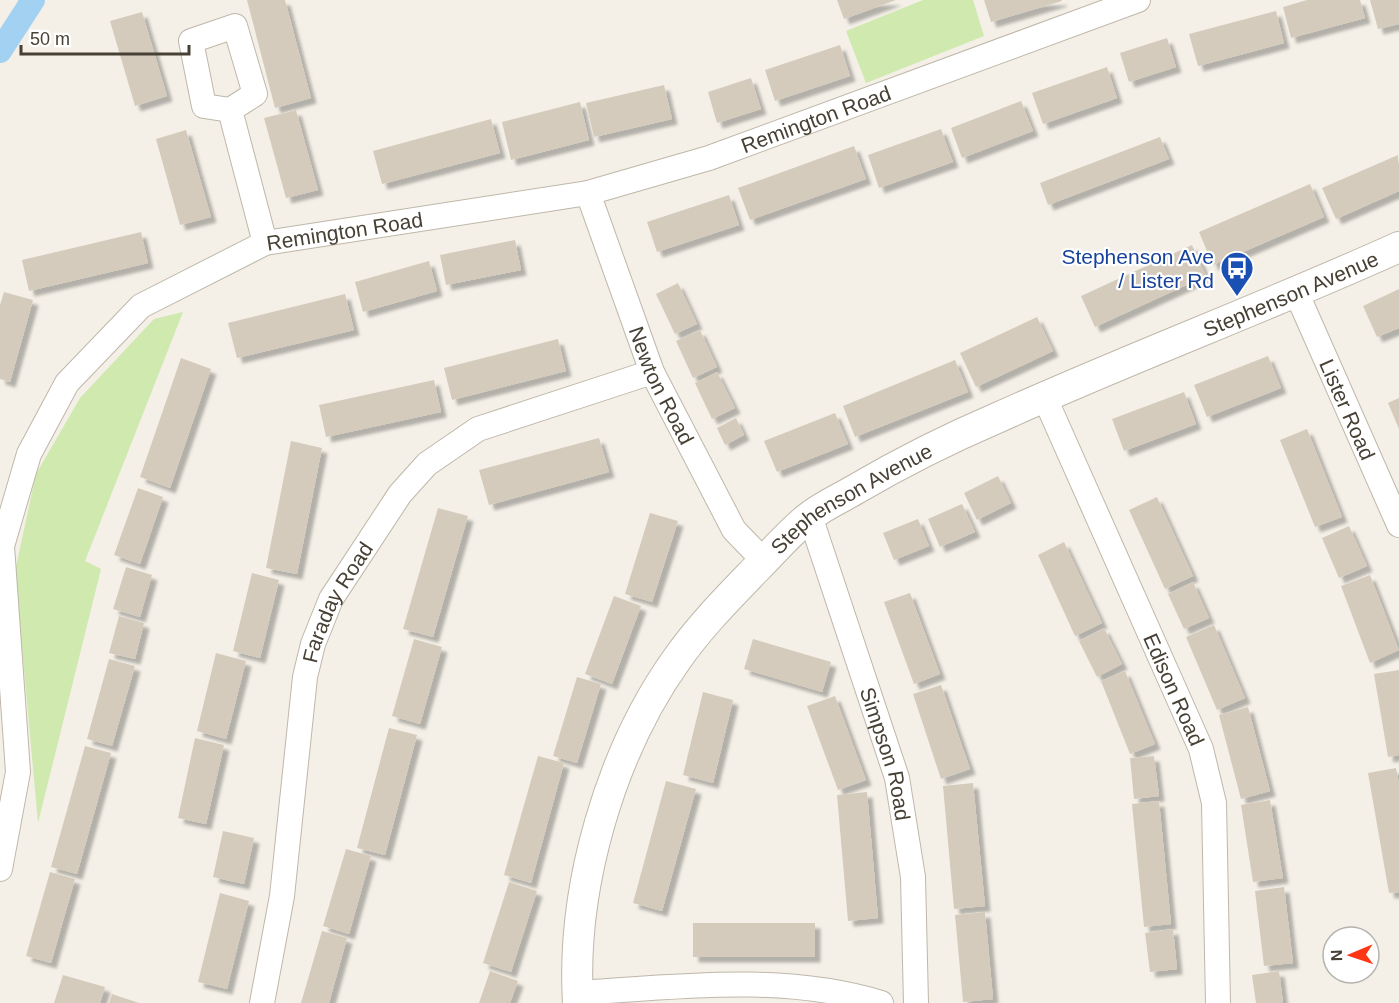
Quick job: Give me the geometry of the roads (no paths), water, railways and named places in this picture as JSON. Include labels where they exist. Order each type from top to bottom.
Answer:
[{"type":"street","name":"Remington Road","points":[[0,869],[9,772],[2,546],[29,454],[67,382],[141,306],[265,243],[588,193],[709,158],[1138,0]]},
{"type":"street","points":[[230,110],[265,243]]},
{"type":"street","name":"Newton Road","points":[[588,193],[651,372],[734,530],[764,561]]},
{"type":"street","name":"Stephenson Avenue","points":[[578,998],[584,890],[603,815],[623,757],[649,705],[677,658],[725,601],[810,516],[915,454],[1044,396],[1297,294],[1399,247]]},
{"type":"street","name":"Lister Road","points":[[1297,294],[1399,525]]},
{"type":"street","name":"Faraday Road","points":[[262,1003],[282,896],[298,726],[305,677],[313,644],[331,599],[400,494],[436,458],[477,429],[651,372]]},
{"type":"street","name":"Edison Road","points":[[1044,396],[1200,749],[1214,803],[1218,1003]]},
{"type":"street","name":"Simpson Road","points":[[810,516],[897,778],[913,877],[916,1003]]},
{"type":"street","points":[[578,998],[691,986],[786,985],[851,994],[880,1003]]},
{"type":"waterway","points":[[0,51],[33,0]]},
{"type":"place","name":"Stephenson Ave / Lister Rd","points":[[1237,297]]}]
